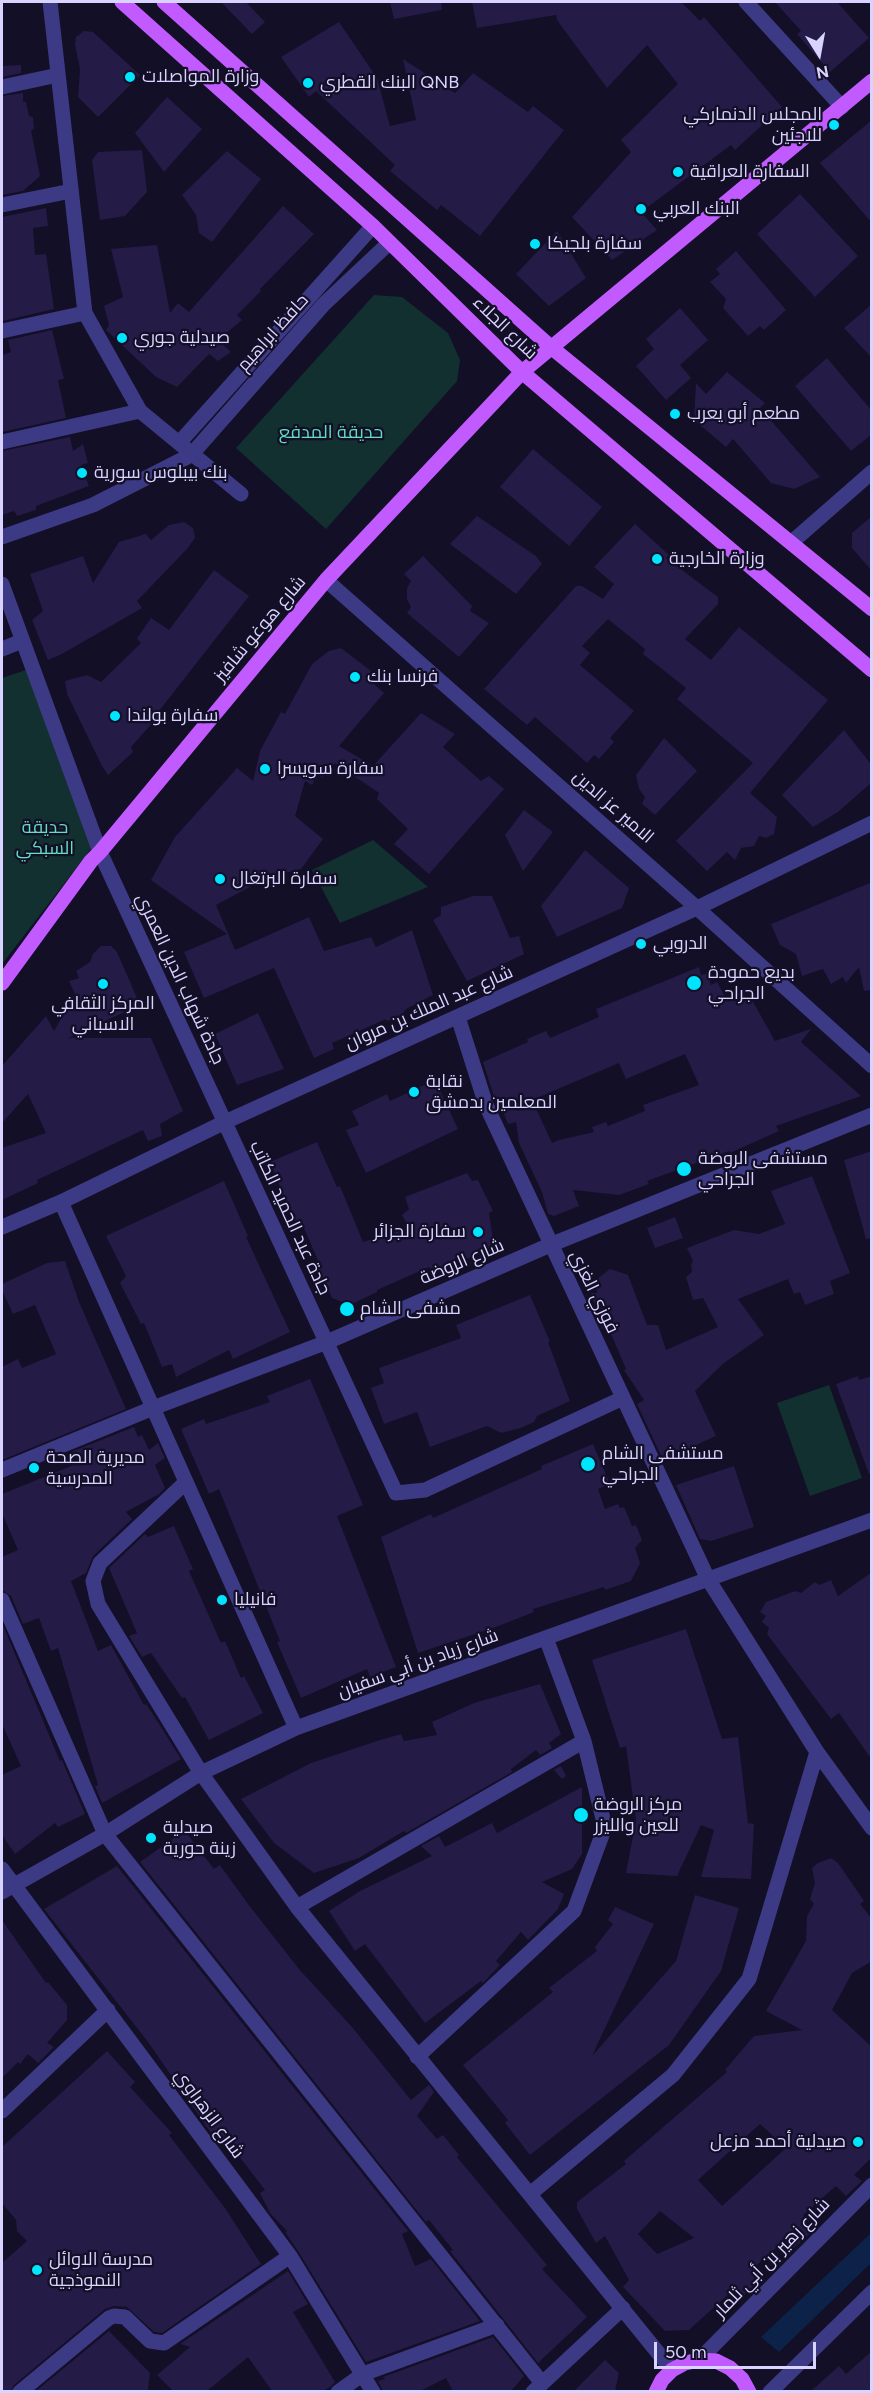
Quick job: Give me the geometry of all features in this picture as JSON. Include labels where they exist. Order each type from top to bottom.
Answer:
[{"type":"main road","name":"شارع الجلاء","points":[[122,2],[373,226],[522,372],[872,670]]},
{"type":"main road","name":"شارع الجلاء","points":[[164,2],[552,348],[872,609]]},
{"type":"main road","name":"شارع هوغو شافيز","points":[[2,983],[91,861],[326,580],[522,372],[872,81]]},
{"type":"main road","points":[[656,2391],[662,2380],[672,2370],[685,2363],[699,2360],[716,2361],[730,2368],[742,2379],[749,2391]]},
{"type":"street","points":[[50,2],[85,313],[140,411],[241,494]]},
{"type":"street","points":[[746,2],[842,107]]},
{"type":"street","points":[[2,87],[58,75]]},
{"type":"street","points":[[2,205],[71,190]]},
{"type":"street","points":[[179,443],[373,226]]},
{"type":"street","name":"حافظ ابراهيم","points":[[191,455],[324,304],[389,243]]},
{"type":"street","points":[[2,331],[85,313]]},
{"type":"street","points":[[2,442],[140,411]]},
{"type":"street","points":[[2,537],[93,505],[191,455]]},
{"type":"street","points":[[792,542],[872,472]]},
{"type":"street","name":"الامير عز الدين","points":[[326,580],[698,908],[872,1066]]},
{"type":"street","name":"جادة شهاب الدين العمري","points":[[2,584],[100,852],[225,1122]]},
{"type":"street","points":[[2,649],[22,641]]},
{"type":"street","name":"شارع عبد الملك بن مروان","points":[[2,1227],[61,1203],[225,1122],[698,908],[872,823]]},
{"type":"street","name":"فوزي الغزي","points":[[458,1017],[486,1105],[708,1579],[816,1752],[872,1828]]},
{"type":"street","name":"شارع الروضة","points":[[2,1470],[153,1408],[327,1342],[550,1245],[872,1115]]},
{"type":"street","name":"جادة عبد الحميد الكاتب","points":[[225,1122],[396,1493],[425,1490],[623,1398]]},
{"type":"street","points":[[61,1203],[296,1728]]},
{"type":"street","points":[[186,1482],[100,1563],[93,1581],[98,1604],[201,1773],[297,1907],[672,2370]]},
{"type":"street","name":"شارع زياد بن أبي سفيان","points":[[8,1888],[105,1834],[201,1773],[296,1728],[872,1520]]},
{"type":"street","points":[[2,1600],[105,1834],[497,2325],[538,2387],[624,2308]]},
{"type":"street","points":[[417,2057],[574,1911],[605,1827],[584,1741],[546,1638]]},
{"type":"street","points":[[297,1907],[584,1741]]},
{"type":"street","points":[[530,2194],[673,2075],[749,1979],[816,1752]]},
{"type":"street","name":"شارع الزهراوي","points":[[2,1869],[8,1888],[108,2010],[290,2256],[373,2391]]},
{"type":"street","points":[[2,2111],[108,2010]]},
{"type":"street","name":"شارع زهير بن أبي ثلمار","points":[[699,2360],[872,2184]]},
{"type":"street","points":[[20,2391],[109,2318],[125,2317],[150,2341],[164,2343],[290,2256]]},
{"type":"street","points":[[770,2391],[872,2292]]},
{"type":"street","points":[[338,2391],[363,2374],[497,2325]]},
{"type":"green space","name":"حديقة المدفع","points":[[374,295],[402,297],[448,333],[460,360],[457,381],[326,529],[236,448]]},
{"type":"green space","name":"حديقة السبكي","points":[[26,670],[94,845],[2,964],[2,678]]},
{"type":"green space","points":[[373,840],[428,887],[340,923],[312,870]]},
{"type":"green space","points":[[829,1385],[862,1478],[810,1496],[777,1403]]},
{"type":"water","points":[[871,2233],[871,2263],[779,2352],[761,2337]]},
{"type":"building","points":[[221,2],[246,2],[265,22],[252,34]]},
{"type":"building","points":[[390,2],[441,2],[442,10],[394,19]]},
{"type":"building","points":[[472,2],[681,2],[700,21],[704,17],[782,107],[735,150],[731,145],[641,212],[657,230],[612,260],[572,217],[631,152],[621,140],[678,84],[647,45],[607,88],[557,20],[556,15],[477,28]]},
{"type":"building","points":[[775,2],[837,2],[869,38],[830,72],[797,34],[801,31]]},
{"type":"building","points":[[339,22],[377,78],[390,126],[416,120],[403,59],[455,93],[473,73],[528,112],[533,106],[564,130],[480,236],[441,205],[437,210],[390,171],[395,165],[316,91],[309,97],[281,57]]},
{"type":"building","points":[[84,31],[93,32],[140,75],[98,117],[78,97],[80,69],[75,45],[76,37]]},
{"type":"building","points":[[21,65],[21,73],[2,77],[2,66]]},
{"type":"building","points":[[23,93],[23,102],[26,102],[29,116],[33,117],[34,129],[31,130],[40,176],[23,191],[2,195],[2,96]]},
{"type":"building","points":[[167,97],[202,129],[164,172],[135,133]]},
{"type":"building","points":[[872,120],[872,223],[820,163]]},
{"type":"building","points":[[142,150],[147,192],[125,216],[100,220],[92,160],[98,152]]},
{"type":"building","points":[[227,151],[261,179],[212,242],[199,233],[196,215],[182,195]]},
{"type":"building","points":[[800,194],[858,256],[815,297],[757,234]]},
{"type":"building","points":[[283,206],[314,234],[237,315],[242,320],[218,340],[231,352],[218,361],[209,354],[177,387],[156,377],[106,330],[109,325],[104,306],[123,297],[111,249],[157,245],[170,313],[178,303],[189,312]]},
{"type":"building","points":[[46,208],[48,226],[33,228],[35,255],[46,254],[54,309],[3,321],[2,217]]},
{"type":"building","points":[[557,231],[586,278],[549,306],[516,274]]},
{"type":"building","points":[[736,251],[786,310],[764,330],[760,326],[748,336],[723,308],[726,299],[710,282],[720,274],[716,269]]},
{"type":"building","points":[[872,304],[872,358],[844,328]]},
{"type":"building","points":[[680,308],[708,340],[680,365],[691,378],[666,400],[636,366],[654,349],[646,339]]},
{"type":"building","points":[[52,330],[64,379],[58,380],[66,418],[2,432],[2,355],[11,352],[8,340]]},
{"type":"building","points":[[827,358],[872,411],[872,434],[851,451],[795,386]]},
{"type":"building","points":[[727,372],[765,403],[760,408],[820,477],[794,489],[771,483],[733,439],[726,447],[694,420],[696,383],[706,394]]},
{"type":"building","points":[[70,437],[73,451],[83,444],[88,463],[81,465],[89,486],[36,506],[36,510],[17,516],[14,511],[2,515],[2,451]]},
{"type":"building","points":[[533,449],[602,507],[569,546],[500,487]]},
{"type":"building","points":[[477,516],[536,556],[542,564],[516,594],[450,544]]},
{"type":"building","points":[[872,516],[872,571],[852,548],[852,533]]},
{"type":"building","points":[[184,522],[193,528],[195,538],[137,601],[142,608],[48,660],[32,620],[43,611],[30,574],[83,556],[93,583],[119,542],[146,534],[151,540],[169,525]]},
{"type":"building","points":[[635,524],[669,555],[666,558],[718,597],[718,604],[685,639],[711,660],[739,627],[828,700],[750,793],[777,817],[774,834],[766,838],[759,836],[754,846],[741,848],[735,860],[727,852],[707,871],[676,841],[753,763],[677,699],[686,688],[643,654],[645,649],[608,619],[582,646],[590,653],[580,665],[634,711],[610,738],[614,742],[599,759],[594,755],[587,763],[535,717],[527,725],[484,689],[576,586],[582,586],[603,599],[614,584],[594,567]]},
{"type":"building","points":[[423,556],[472,606],[470,611],[489,623],[459,657],[407,613],[411,607],[407,599],[407,588],[411,581],[404,574]]},
{"type":"building","points":[[214,570],[249,596],[159,711],[162,712],[131,747],[133,752],[108,775],[67,694],[65,681],[87,675],[101,682],[141,643],[137,638],[151,618],[169,630]]},
{"type":"building","points":[[341,648],[371,671],[366,677],[384,693],[339,746],[373,766],[421,713],[455,734],[443,747],[481,781],[489,776],[504,789],[429,874],[394,844],[408,829],[377,799],[379,793],[335,763],[322,778],[318,773],[312,785],[305,781],[295,816],[323,839],[301,869],[281,874],[278,872],[216,905],[235,950],[309,917],[324,951],[371,937],[376,947],[412,930],[433,995],[406,1009],[400,1018],[387,1021],[386,1019],[332,1043],[334,1049],[314,1058],[274,968],[204,998],[184,952],[227,934],[151,880],[175,837],[237,768],[253,781],[260,751],[281,712],[285,714],[312,664],[329,651]]},
{"type":"building","points":[[844,730],[870,763],[871,783],[838,812],[813,827],[782,795]]},
{"type":"building","points":[[664,738],[697,771],[655,815],[642,804],[645,797],[639,789],[636,775]]},
{"type":"building","points":[[524,810],[553,832],[523,871],[505,835]]},
{"type":"building","points":[[585,850],[629,888],[622,908],[557,937],[541,906]]},
{"type":"building","points":[[872,882],[872,990],[864,991],[859,967],[846,983],[843,977],[831,984],[823,969],[802,976],[796,954],[780,945],[771,924]]},
{"type":"building","points":[[473,896],[492,896],[510,938],[519,936],[524,954],[467,981],[433,920],[441,915],[441,907]]},
{"type":"building","points":[[101,946],[111,946],[117,952],[140,1005],[68,1038],[151,1038],[183,1111],[160,1124],[162,1136],[148,1141],[143,1130],[37,1180],[38,1183],[2,1200],[2,1148],[46,1133],[28,1094],[2,1123],[2,1066],[46,1016],[54,1031],[75,994],[69,981],[79,978],[76,971],[90,962],[93,954]]},
{"type":"building","points":[[699,967],[701,975],[707,974],[711,985],[717,982],[728,1002],[744,993],[746,1000],[752,1000],[775,1041],[811,1029],[801,1042],[861,1096],[776,1126],[779,1131],[730,1153],[729,1151],[647,1181],[649,1184],[619,1195],[573,1190],[579,1206],[554,1216],[548,1214],[542,1192],[519,1143],[516,1122],[508,1124],[497,1097],[494,1097],[483,1062],[528,1042],[527,1039],[546,1031],[550,1038],[599,1017],[596,1009]],"holes":[[[685,1054],[699,1085],[643,1105],[645,1111],[608,1126],[606,1122],[592,1127],[594,1132],[552,1143],[532,1100],[619,1063],[626,1079]]]},
{"type":"building","points":[[258,1013],[284,1069],[237,1085],[215,1034]]},
{"type":"building","points":[[435,1080],[458,1129],[366,1173],[346,1130],[359,1125],[352,1111],[387,1094],[390,1101]]},
{"type":"building","points":[[317,1142],[337,1187],[340,1186],[363,1242],[409,1228],[402,1215],[409,1209],[405,1197],[467,1173],[472,1181],[478,1180],[493,1211],[489,1213],[493,1240],[488,1250],[445,1268],[433,1271],[429,1267],[377,1290],[350,1305],[332,1298],[317,1267],[320,1265],[300,1219],[294,1221],[270,1162]]},
{"type":"building","points":[[872,1151],[872,1238],[866,1239],[844,1160]]},
{"type":"building","points":[[812,1176],[850,1273],[830,1281],[834,1294],[805,1305],[800,1292],[794,1294],[788,1279],[738,1299],[764,1335],[724,1363],[695,1391],[716,1436],[663,1460],[637,1404],[644,1400],[624,1370],[626,1369],[608,1327],[602,1329],[591,1293],[597,1293],[596,1280],[610,1269],[628,1275],[647,1325],[658,1325],[666,1350],[718,1327],[703,1298],[693,1300],[686,1277],[692,1272],[693,1261],[687,1248],[734,1230],[759,1234],[785,1224],[771,1191]]},
{"type":"building","points":[[224,1181],[248,1236],[246,1237],[290,1332],[233,1359],[229,1350],[176,1377],[172,1364],[162,1367],[144,1323],[141,1324],[120,1283],[126,1276],[106,1236]]},
{"type":"building","points":[[675,1217],[683,1238],[655,1248],[647,1228]]},
{"type":"building","points":[[65,1261],[79,1302],[126,1409],[2,1460],[2,1367],[18,1359],[22,1368],[56,1354],[35,1305],[13,1314],[2,1290],[2,1284],[47,1263]]},
{"type":"building","points":[[530,1295],[550,1342],[548,1342],[570,1401],[537,1416],[534,1422],[521,1428],[501,1433],[487,1426],[430,1447],[417,1412],[384,1424],[371,1388],[384,1383],[379,1368],[461,1338],[456,1325]]},
{"type":"building","points":[[858,1376],[859,1380],[872,1376],[872,1474],[869,1474],[836,1384]]},
{"type":"building","points":[[310,1379],[363,1505],[337,1516],[396,1667],[370,1677],[367,1669],[301,1698],[277,1642],[280,1641],[219,1489],[209,1494],[181,1429],[204,1419],[206,1424],[270,1402],[267,1396]]},
{"type":"building","points":[[134,1427],[138,1437],[142,1435],[149,1450],[158,1443],[165,1458],[155,1465],[165,1488],[159,1494],[126,1512],[132,1519],[93,1556],[86,1573],[71,1581],[98,1651],[111,1645],[144,1705],[146,1704],[181,1759],[102,1803],[95,1786],[98,1785],[58,1648],[51,1651],[39,1618],[23,1624],[11,1596],[2,1590],[2,1557],[18,1550],[2,1513],[2,1494],[81,1462],[71,1452]]},
{"type":"building","points":[[593,1444],[610,1484],[598,1489],[605,1509],[618,1504],[620,1508],[624,1507],[632,1526],[636,1525],[642,1540],[635,1548],[640,1563],[631,1581],[533,1609],[534,1612],[496,1627],[418,1653],[381,1537],[431,1514],[433,1518],[542,1469],[541,1466]]},
{"type":"building","points":[[734,1466],[754,1527],[711,1541],[700,1539],[676,1485]]},
{"type":"building","points":[[174,1526],[193,1569],[189,1571],[221,1643],[225,1641],[241,1678],[244,1676],[263,1713],[209,1740],[185,1697],[182,1698],[151,1653],[142,1657],[129,1636],[137,1633],[109,1568],[145,1534],[148,1537]]},
{"type":"building","points":[[872,1572],[872,1760],[839,1713],[831,1719],[767,1634],[769,1628],[762,1622],[766,1616],[760,1612],[766,1602],[795,1591],[801,1593],[815,1582],[819,1585],[831,1580],[838,1596]]},
{"type":"building","points":[[2,1623],[60,1761],[62,1760],[85,1814],[58,1827],[55,1823],[15,1854],[2,1835],[2,1775],[21,1766],[2,1724]]},
{"type":"building","points":[[686,1629],[722,1739],[738,1737],[748,1823],[754,1824],[751,1879],[701,1877],[714,1830],[701,1825],[677,1876],[626,1873],[636,1820],[626,1746],[620,1748],[592,1660]]},
{"type":"building","points":[[540,1684],[561,1734],[549,1743],[552,1748],[540,1755],[536,1750],[511,1769],[512,1772],[359,1858],[314,1873],[274,1843],[241,1799],[311,1763],[377,1741],[401,1734],[404,1741],[437,1735],[432,1722],[474,1703]]},
{"type":"building","points":[[561,1766],[566,1776],[562,1779],[554,1770]]},
{"type":"building","points":[[582,1787],[582,1854],[572,1869],[542,1882],[564,1894],[558,1909],[528,1940],[521,1932],[496,1961],[500,1965],[483,1983],[481,1981],[425,2023],[365,1944],[355,1951],[329,1911],[360,1891],[432,1856],[421,1846],[439,1836],[445,1847],[492,1823],[497,1833]]},
{"type":"building","points":[[181,1833],[188,1835],[214,1869],[220,1865],[299,1969],[352,2027],[411,2100],[429,2085],[434,2092],[417,2116],[437,2139],[443,2135],[459,2155],[457,2157],[547,2265],[542,2269],[587,2317],[538,2363],[450,2251],[453,2250],[429,2220],[426,2222],[140,1862]]},
{"type":"building","points":[[831,1858],[838,1863],[864,1901],[860,1904],[872,1919],[872,1961],[852,1973],[832,2010],[872,2047],[872,2157],[854,2175],[862,2181],[846,2196],[836,2186],[803,2215],[805,2218],[802,2221],[812,2232],[791,2250],[784,2241],[752,2269],[760,2279],[740,2299],[732,2291],[689,2330],[665,2331],[623,2287],[629,2280],[605,2236],[596,2243],[577,2209],[577,2202],[626,2164],[624,2161],[727,2072],[725,2070],[754,2036],[802,2030],[766,2011],[806,1941],[807,1916],[814,1904],[810,1899],[815,1883],[812,1868]],"holes":[[[760,2124],[786,2148],[722,2206],[698,2180]],[[660,2211],[694,2238],[657,2254],[638,2234]]]},
{"type":"building","points":[[117,1866],[408,2231],[402,2234],[415,2266],[431,2259],[480,2321],[366,2362],[285,2232],[287,2231],[270,2213],[260,2193],[265,2190],[228,2142],[225,2144],[217,2131],[211,2133],[148,2042],[44,1909]]},
{"type":"building","points":[[695,1895],[739,1908],[721,1971],[669,2045],[530,2155],[505,2123],[508,2120],[463,2065],[553,1992],[549,1988],[597,1951],[595,1947],[613,1924],[608,1920],[615,1907],[654,1924],[592,2056],[676,1961]]},
{"type":"building","points":[[2,1920],[46,1983],[48,1982],[67,2005],[67,2020],[47,2043],[54,2047],[38,2063],[28,2054],[20,2064],[18,2062],[2,2078]]},
{"type":"building","points":[[107,2051],[135,2082],[130,2087],[172,2133],[169,2135],[225,2208],[261,2264],[162,2333],[154,2332],[127,2307],[114,2306],[105,2309],[14,2385],[11,2391],[2,2391],[2,2263],[27,2241],[17,2231],[16,2220],[2,2203],[2,2147]]},
{"type":"building","points":[[288,2271],[308,2304],[293,2312],[335,2382],[330,2387],[323,2391],[272,2391],[248,2357],[207,2391],[173,2391],[157,2375],[190,2347],[180,2344]]},
{"type":"building","points":[[109,2331],[150,2373],[148,2391],[36,2391]]},
{"type":"building","points":[[493,2337],[524,2376],[511,2391],[453,2391],[446,2378],[420,2391],[383,2391],[378,2381],[385,2379],[383,2377]]},
{"type":"building","points":[[872,2351],[872,2391],[811,2391],[839,2366],[846,2374]]},
{"type":"building","points":[[605,2360],[619,2373],[615,2391],[574,2391]]},
{"type":"place","name":"وزارة المواصلات","points":[[130,77]]},
{"type":"place","name":"البنك القطري QNB","points":[[308,83]]},
{"type":"place","name":"المجلس الدنماركي للاجئين","points":[[834,125]]},
{"type":"place","name":"السفارة العراقية","points":[[678,172]]},
{"type":"place","name":"البنك العربي","points":[[641,209]]},
{"type":"place","name":"سفارة بلجيكا","points":[[535,244]]},
{"type":"place","name":"صيدلية جوري","points":[[122,338]]},
{"type":"place","name":"مطعم أبو يعرب","points":[[675,414]]},
{"type":"place","name":"بنك بيبلوس سورية","points":[[82,473]]},
{"type":"place","name":"وزارة الخارجية","points":[[657,559]]},
{"type":"place","name":"فرنسا بنك","points":[[355,677]]},
{"type":"place","name":"سفارة بولندا","points":[[115,716]]},
{"type":"place","name":"سفارة سويسرا","points":[[265,769]]},
{"type":"place","name":"سفارة البرتغال","points":[[220,879]]},
{"type":"place","name":"الدروبي","points":[[641,944]]},
{"type":"place","name":"بديع حمودة الجراحي","points":[[694,983]]},
{"type":"place","name":"المركز الثقافي الاسباني","points":[[103,984]]},
{"type":"place","name":"نقابة المعلمين بدمشق","points":[[414,1092]]},
{"type":"place","name":"مستشفى الروضة الجراحي","points":[[684,1169]]},
{"type":"place","name":"سفارة الجزائر","points":[[478,1232]]},
{"type":"place","name":"مشفى الشام","points":[[347,1309]]},
{"type":"place","name":"مستشفى الشام الجراحي","points":[[588,1464]]},
{"type":"place","name":"مديرية الصحة المدرسية","points":[[34,1468]]},
{"type":"place","name":"فانيليا","points":[[222,1600]]},
{"type":"place","name":"مركز الروضة للعين والليزر","points":[[581,1815]]},
{"type":"place","name":"صيدلية زينة حورية","points":[[151,1838]]},
{"type":"place","name":"صيدلية أحمد مزعل","points":[[858,2142]]},
{"type":"place","name":"مدرسة الاوائل النموذجية","points":[[37,2270]]}]
